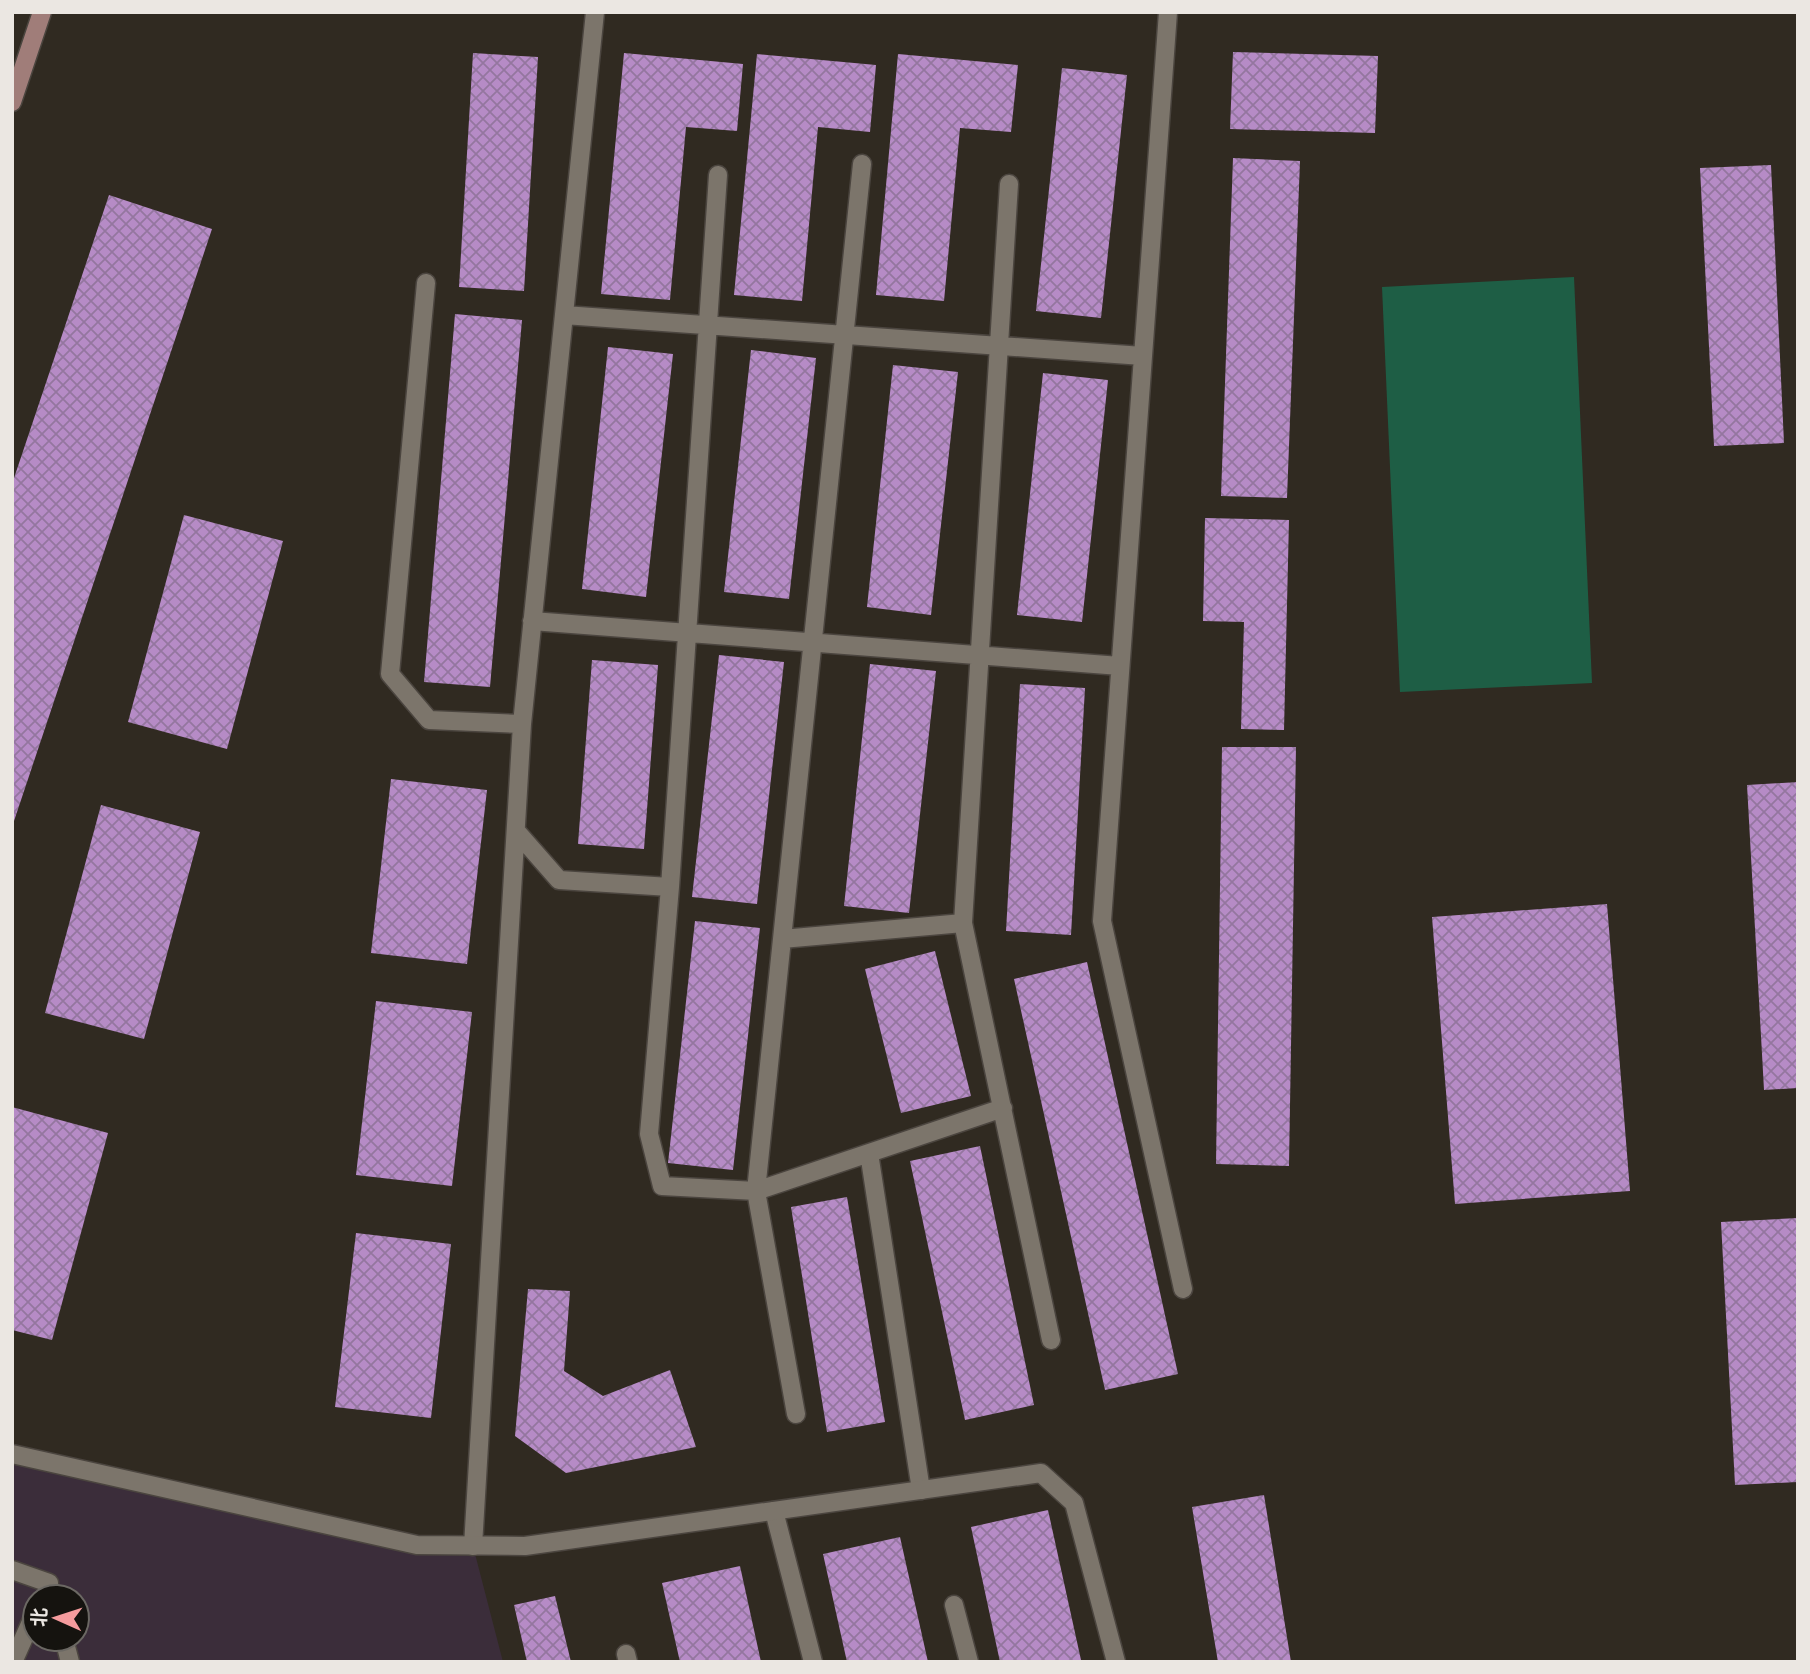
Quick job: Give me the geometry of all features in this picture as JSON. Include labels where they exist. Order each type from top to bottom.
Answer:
[{"type":"main road","points":[[12,102],[42,12]]},
{"type":"street","points":[[473,1546],[522,724],[595,12]]},
{"type":"street","points":[[1168,12],[1102,921],[1182,1289]]},
{"type":"street","points":[[796,1414],[756,1191],[862,164]]},
{"type":"street","points":[[718,175],[670,887],[649,1133],[662,1186],[756,1191],[1003,1108]]},
{"type":"street","points":[[1009,184],[963,923],[1051,1339]]},
{"type":"street","points":[[426,283],[390,674],[429,720],[522,724]]},
{"type":"street","points":[[564,315],[1143,356]]},
{"type":"street","points":[[532,621],[1120,666]]},
{"type":"street","points":[[516,831],[559,880],[670,887]]},
{"type":"street","points":[[782,939],[963,923]]},
{"type":"street","points":[[869,1153],[921,1490]]},
{"type":"street","points":[[12,1454],[417,1545],[525,1546],[1041,1473],[1074,1503],[1116,1662]]},
{"type":"street","points":[[774,1511],[813,1662]]},
{"type":"street","points":[[12,1570],[33,1583]]},
{"type":"street","points":[[954,1605],[969,1662]]},
{"type":"street","points":[[13,1662],[21,1645]]},
{"type":"shaded area","points":[[12,1454],[417,1545],[473,1546],[503,1662],[12,1662]]},
{"type":"green space","points":[[1574,277],[1592,683],[1400,692],[1382,287]]},
{"type":"building","points":[[1233,52],[1378,56],[1375,133],[1230,129]]},
{"type":"building","points":[[473,53],[538,57],[524,291],[459,287]]},
{"type":"building","points":[[624,53],[743,64],[737,131],[686,127],[670,300],[601,294]]},
{"type":"building","points":[[757,54],[876,65],[870,132],[818,127],[802,301],[734,295]]},
{"type":"building","points":[[898,54],[1018,65],[1011,132],[960,128],[944,301],[876,295]]},
{"type":"building","points":[[1062,68],[1127,75],[1101,318],[1036,311]]},
{"type":"building","points":[[1233,158],[1300,161],[1287,498],[1221,496]]},
{"type":"building","points":[[1771,165],[1784,443],[1714,446],[1700,168]]},
{"type":"building","points":[[109,195],[212,229],[13,824],[12,484]]},
{"type":"building","points":[[455,314],[522,320],[490,687],[424,682]]},
{"type":"building","points":[[608,347],[673,354],[646,597],[582,589]]},
{"type":"building","points":[[751,350],[816,358],[789,599],[724,592]]},
{"type":"building","points":[[893,365],[958,372],[931,615],[867,607]]},
{"type":"building","points":[[1043,373],[1108,380],[1082,622],[1017,615]]},
{"type":"building","points":[[184,515],[283,541],[227,749],[128,722]]},
{"type":"building","points":[[1205,518],[1289,520],[1284,730],[1241,729],[1244,622],[1203,621]]},
{"type":"building","points":[[719,655],[784,662],[757,904],[692,897]]},
{"type":"building","points":[[592,660],[658,665],[644,849],[578,844]]},
{"type":"building","points":[[870,664],[936,671],[909,913],[844,906]]},
{"type":"building","points":[[1020,684],[1085,688],[1071,935],[1006,931]]},
{"type":"building","points":[[1222,747],[1296,747],[1289,1166],[1216,1164]]},
{"type":"building","points":[[391,779],[487,790],[467,964],[371,953]]},
{"type":"building","points":[[1798,782],[1798,1088],[1764,1090],[1747,785]]},
{"type":"building","points":[[101,805],[200,832],[144,1039],[45,1013]]},
{"type":"building","points":[[1607,904],[1630,1191],[1455,1204],[1432,917]]},
{"type":"building","points":[[695,921],[760,928],[733,1170],[668,1163]]},
{"type":"building","points":[[935,951],[971,1096],[901,1113],[865,969]]},
{"type":"building","points":[[1087,962],[1178,1374],[1105,1390],[1014,979]]},
{"type":"building","points":[[376,1001],[472,1012],[452,1186],[356,1175]]},
{"type":"building","points":[[12,1107],[108,1133],[52,1340],[12,1330]]},
{"type":"building","points":[[980,1146],[1034,1405],[965,1420],[910,1161]]},
{"type":"building","points":[[847,1197],[885,1422],[827,1432],[791,1207]]},
{"type":"building","points":[[1798,1218],[1798,1482],[1735,1485],[1721,1222]]},
{"type":"building","points":[[356,1233],[451,1244],[431,1418],[335,1407]]},
{"type":"building","points":[[528,1289],[570,1291],[564,1371],[603,1396],[670,1370],[696,1447],[566,1473],[515,1436]]},
{"type":"building","points":[[1264,1495],[1291,1662],[1218,1662],[1192,1507]]},
{"type":"building","points":[[1048,1510],[1081,1660],[1000,1662],[971,1527]]},
{"type":"building","points":[[900,1537],[928,1662],[847,1662],[823,1554]]},
{"type":"building","points":[[740,1566],[761,1662],[680,1662],[662,1583]]},
{"type":"building","points":[[555,1596],[571,1662],[527,1662],[514,1605]]}]
